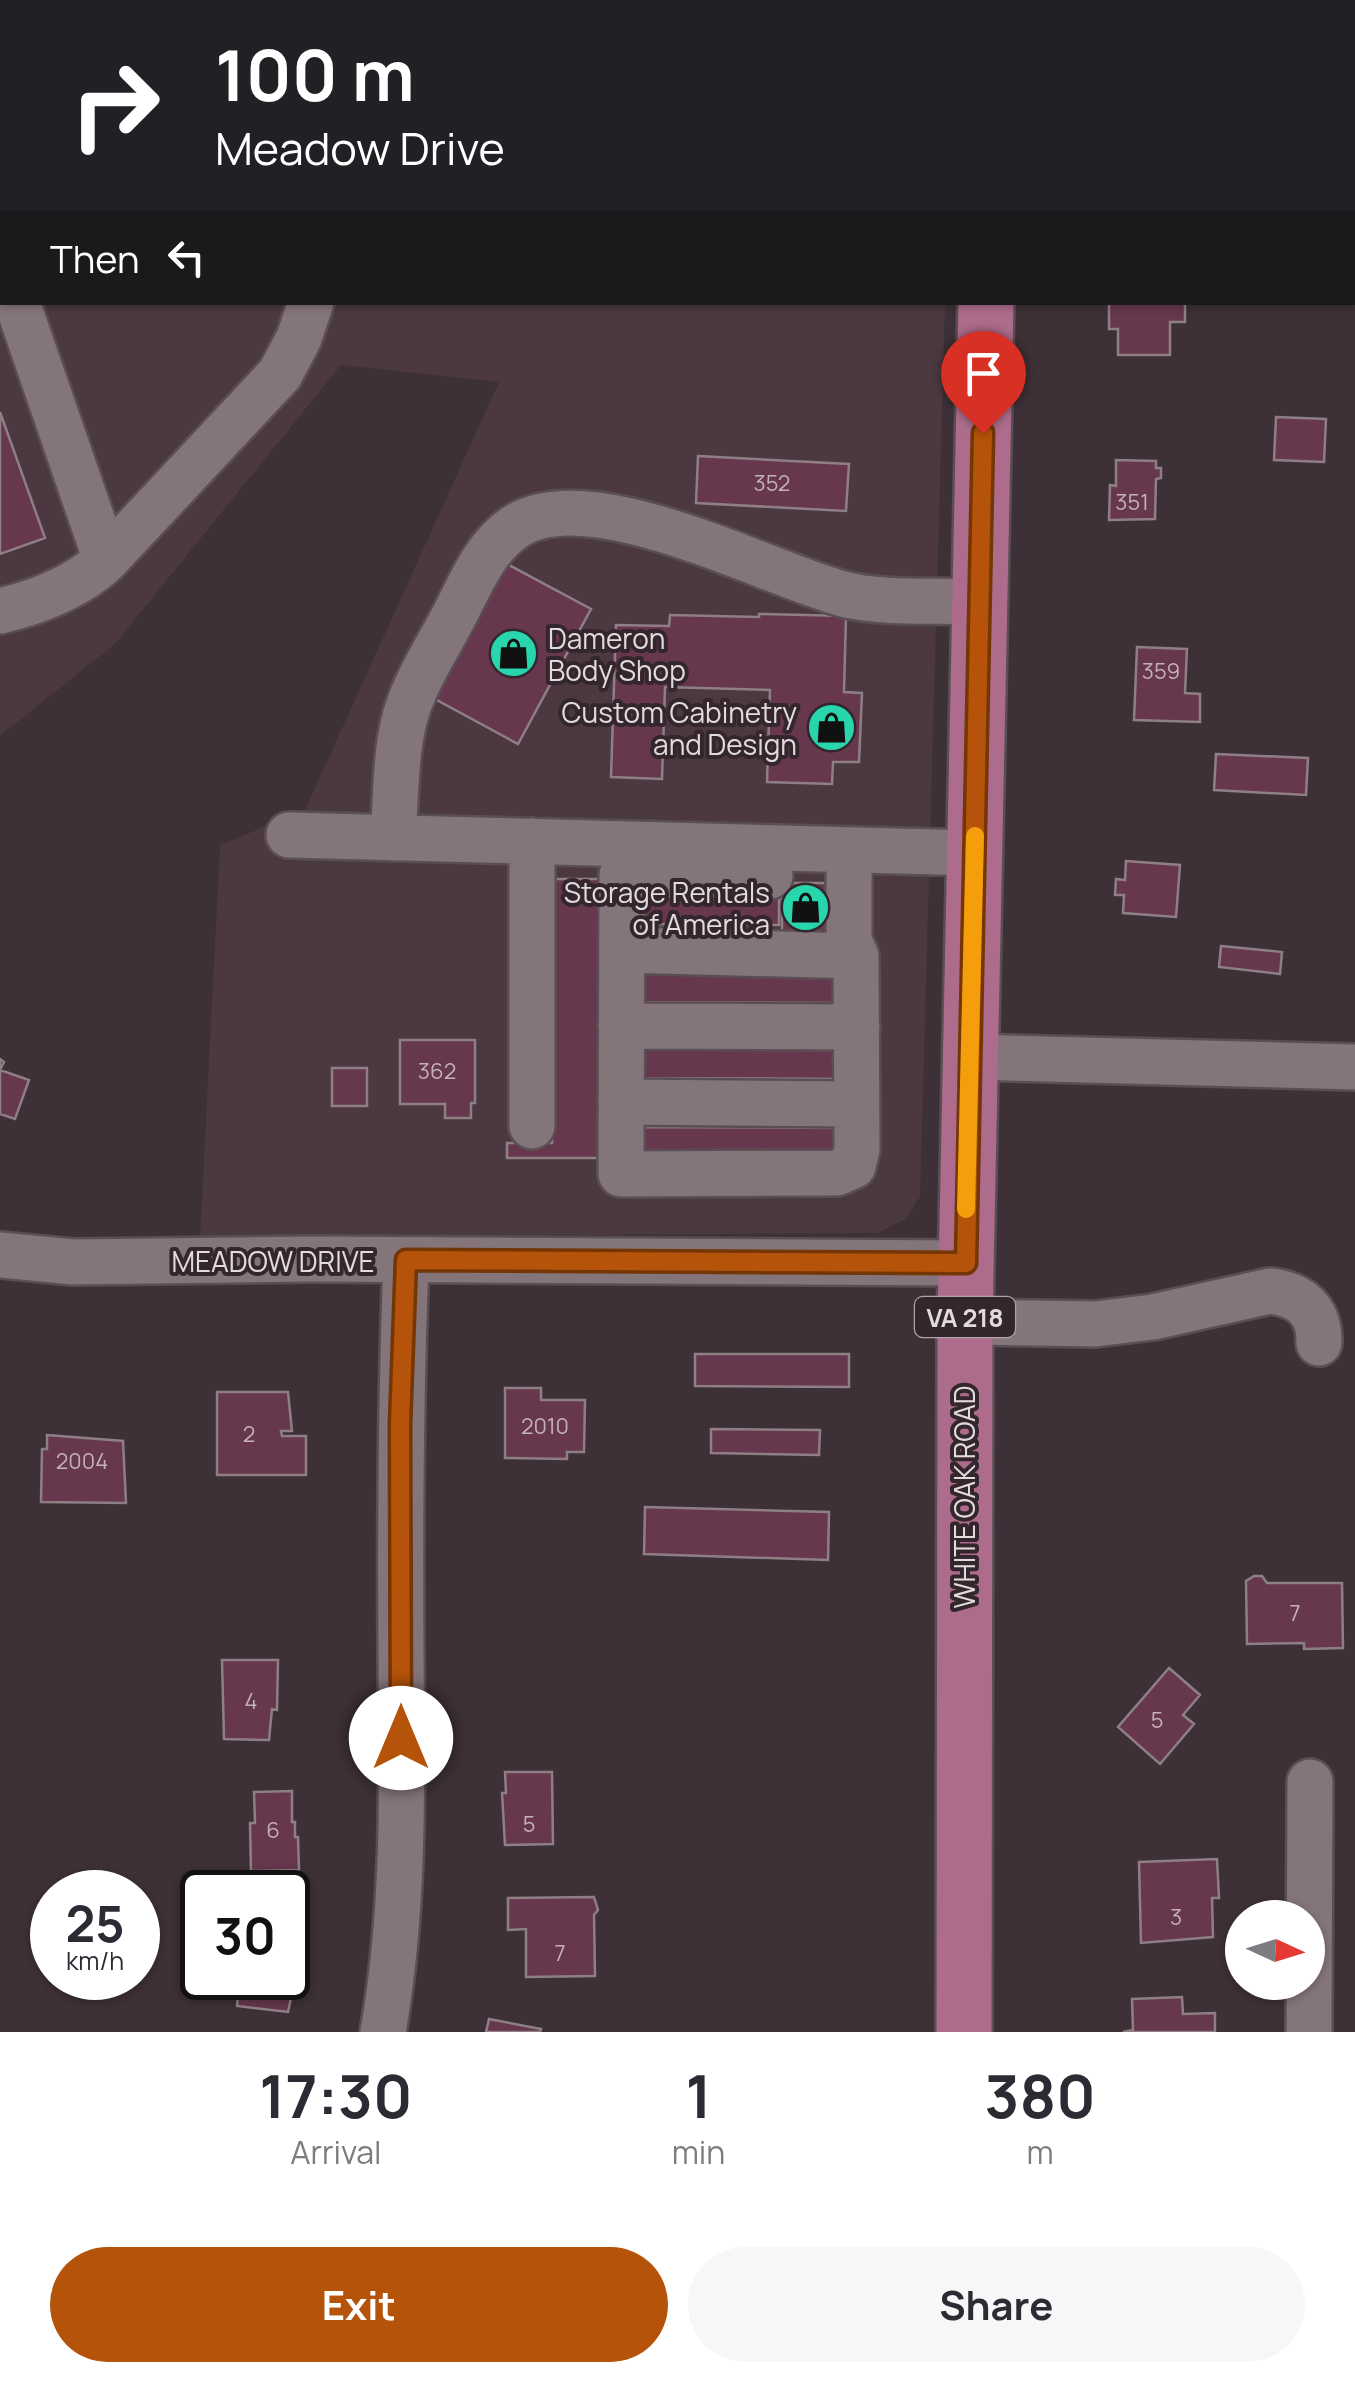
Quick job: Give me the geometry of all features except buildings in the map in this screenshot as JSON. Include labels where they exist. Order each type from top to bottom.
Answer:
[{"type":"main road","points":[[955,305],[983,433]]},
{"type":"main road","name":"WHITE OAK ROAD","points":[[964,2032],[964,1322],[986,305]]},
{"type":"street","points":[[18,305],[106,560]]},
{"type":"street","points":[[0,610],[81,581],[106,560],[280,374],[299,338],[310,305]]},
{"type":"street","points":[[393,838],[400,747],[416,688],[482,561],[502,537],[533,519],[587,515],[634,522],[854,596],[980,602]]},
{"type":"street","points":[[289,835],[974,853]]},
{"type":"street","points":[[532,841],[532,1126]]},
{"type":"street","points":[[770,876],[622,875],[620,1174],[846,1172],[856,1158],[856,956],[849,940],[849,850]]},
{"type":"street","points":[[622,950],[856,956]]},
{"type":"street","points":[[622,1026],[856,1027]]},
{"type":"street","points":[[970,1057],[1355,1066]]},
{"type":"street","points":[[620,1102],[857,1104]]},
{"type":"street","name":"MEADOW DRIVE","points":[[0,1256],[73,1262],[966,1263]]},
{"type":"street","points":[[383,2032],[398,1922],[400,1424],[406,1260]]},
{"type":"street","points":[[964,1322],[1095,1324],[1153,1318],[1270,1290],[1305,1302],[1316,1317],[1319,1342]]},
{"type":"street","points":[[1309,2032],[1310,1782]]},
{"type":"shaded area","points":[[0,305],[945,305],[920,1197],[905,1219],[877,1233],[200,1238],[220,845],[305,810],[499,382],[341,365],[115,644],[0,736]]},
{"type":"slow traffic","points":[[966,1209],[975,836]]},
{"type":"place","name":"Dameron Body Shop","points":[[513,654]]},
{"type":"place","name":"Custom Cabinetry and Design","points":[[832,728]]},
{"type":"place","name":"Storage Rentals of America","points":[[805,908]]},
{"type":"route","points":[[401,1738],[400,1424],[406,1260],[966,1263],[983,433]]}]
